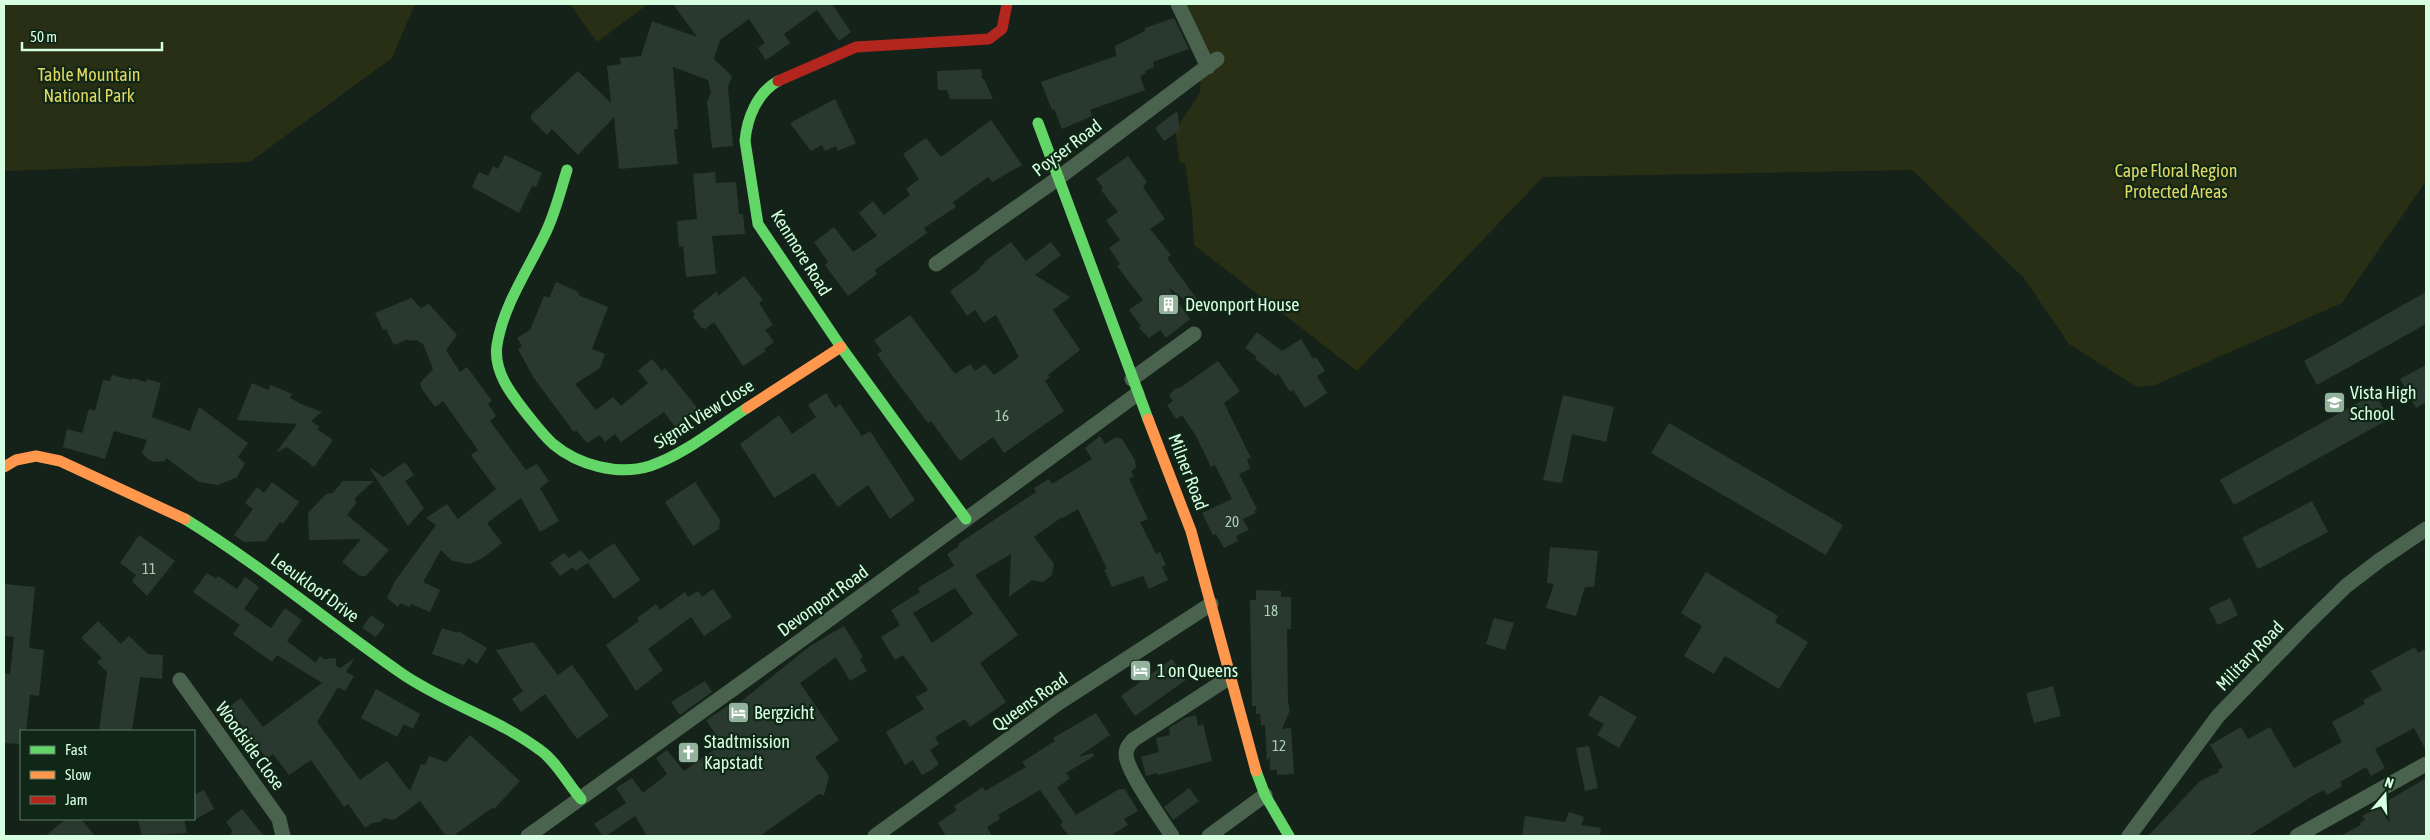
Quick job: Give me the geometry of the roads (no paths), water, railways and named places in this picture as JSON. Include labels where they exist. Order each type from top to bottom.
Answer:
[{"type":"street","name":"Kenmore Road","points":[[966,519],[841,346],[758,224],[745,141],[752,111],[765,90],[776,82],[849,49],[996,37],[1006,23],[1007,4]]},
{"type":"street","name":"Poyser Road","points":[[936,264],[1057,179],[1212,63],[1178,4]]},
{"type":"street","name":"Milner Road","points":[[1038,123],[1137,394],[1191,531],[1252,759],[1264,795],[1289,836]]},
{"type":"street","name":"Signal View Close","points":[[567,170],[546,233],[505,318],[497,354],[502,376],[512,395],[546,438],[561,450],[577,459],[617,468],[635,469],[656,464],[680,452],[841,346]]},
{"type":"street","points":[[1132,379],[1194,334]]},
{"type":"street","name":"Devonport Road","points":[[528,836],[1137,394]]},
{"type":"street","name":"Leeukloof Drive","points":[[4,467],[16,460],[36,456],[60,460],[184,518],[223,542],[402,674],[449,702],[523,738],[542,751],[581,799]]},
{"type":"street","name":"Military Road","points":[[2129,836],[2218,716],[2297,634],[2352,581],[2426,529]]},
{"type":"street","name":"Queens Road","points":[[875,836],[1057,704],[1211,604]]},
{"type":"street","points":[[1172,836],[1130,768],[1126,754],[1128,746],[1133,740],[1230,677]]},
{"type":"street","name":"Woodside Close","points":[[180,680],[279,819],[283,836]]},
{"type":"street","points":[[2297,836],[2426,764]]},
{"type":"street","points":[[1209,836],[1264,795]]},
{"type":"place","name":"Devonport House","points":[[1169,305]]},
{"type":"place","name":"Vista High School","points":[[2334,403]]},
{"type":"place","name":"1 on Queens","points":[[1141,671]]},
{"type":"place","name":"Bergzicht","points":[[738,713]]},
{"type":"place","name":"Stadtmission Kapstadt","points":[[688,752]]},
{"type":"park label","name":"Table Mountain National Park","points":[[89,85]]},
{"type":"park label","name":"Cape Floral Region Protected Areas","points":[[2176,181]]}]
